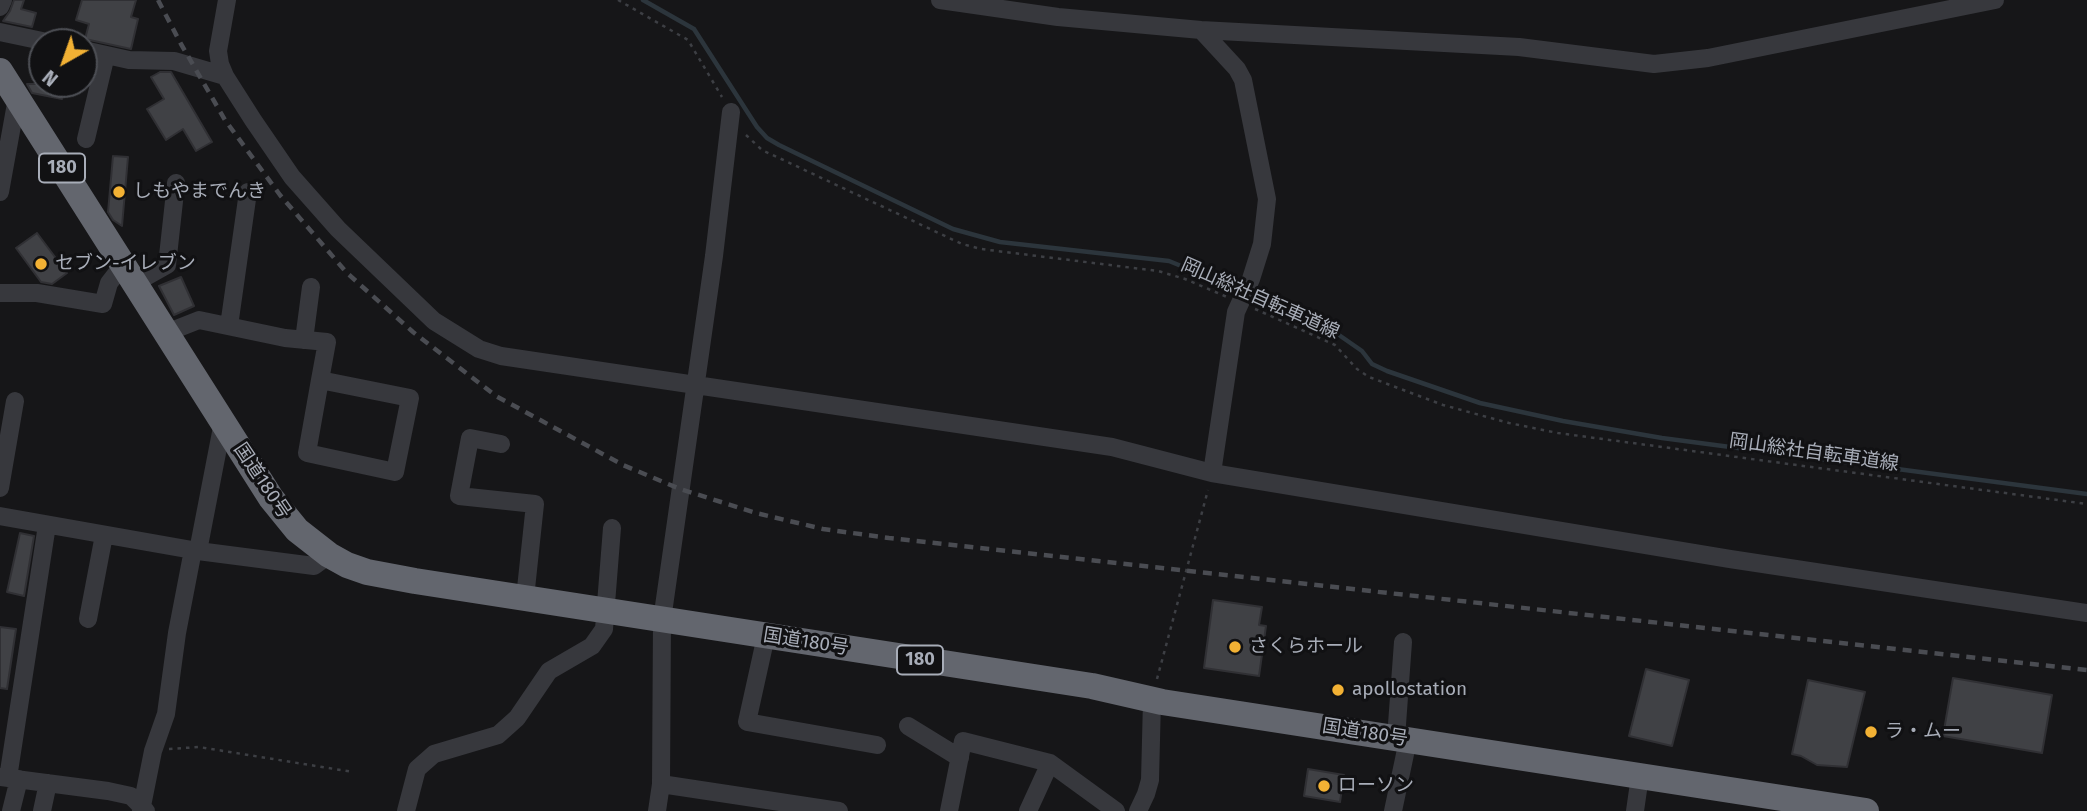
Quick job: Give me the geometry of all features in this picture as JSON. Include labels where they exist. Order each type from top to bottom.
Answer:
[{"type":"highway","name":"国道180号","points":[[0,71],[284,516],[329,555],[367,572],[1092,686],[1152,700],[1640,776],[1807,807],[1866,811]]},
{"type":"street","points":[[0,7],[3,0]]},
{"type":"street","points":[[227,0],[218,51],[225,76],[292,177],[338,229],[411,300],[455,335],[480,349],[501,356],[1112,447],[1212,473],[1730,559],[2087,613]]},
{"type":"street","points":[[940,0],[1058,17],[1201,30],[1519,47],[1654,64],[1708,58],[1995,0]]},
{"type":"street","points":[[1201,30],[1237,69],[1243,80],[1267,200],[1262,244],[1251,279],[1239,303],[1234,325],[1212,473]]},
{"type":"street","points":[[0,32],[28,38]]},
{"type":"street","points":[[98,53],[128,60],[174,61],[225,76]]},
{"type":"street","points":[[86,139],[106,55]]},
{"type":"street","points":[[0,192],[17,99]]},
{"type":"street","points":[[657,811],[660,784],[662,620],[731,112]]},
{"type":"street","points":[[0,293],[37,293],[103,304],[109,283],[129,274],[167,265],[176,183]]},
{"type":"street","points":[[229,326],[248,192]]},
{"type":"street","points":[[303,340],[311,287]]},
{"type":"street","points":[[166,334],[199,320],[327,342],[320,380],[307,453],[395,472],[410,398],[320,380]]},
{"type":"street","points":[[0,488],[15,401]]},
{"type":"street","points":[[143,809],[153,751],[166,714],[177,633],[223,422]]},
{"type":"street","points":[[502,444],[470,438],[459,496],[535,504],[525,598]]},
{"type":"street","points":[[0,516],[196,550],[314,566],[329,555]]},
{"type":"street","points":[[11,811],[9,778],[47,525]]},
{"type":"street","points":[[406,811],[417,769],[433,754],[498,735],[517,718],[549,671],[592,646],[604,629],[612,528]]},
{"type":"street","points":[[88,619],[104,535]]},
{"type":"street","points":[[766,636],[747,722],[877,745]]},
{"type":"street","points":[[1393,811],[1402,739],[1403,642]]},
{"type":"street","points":[[1138,811],[1150,780],[1152,700]]},
{"type":"street","points":[[908,726],[960,758]]},
{"type":"street","points":[[949,811],[963,741],[1050,763],[1116,811]]},
{"type":"street","points":[[1028,811],[1050,763]]},
{"type":"street","points":[[1635,811],[1640,776]]},
{"type":"street","points":[[9,778],[131,796],[143,809]]},
{"type":"street","points":[[42,811],[48,783]]},
{"type":"street","points":[[660,784],[839,811]]},
{"type":"path","name":"岡山総社自転車道線","points":[[618,0],[688,40],[740,129],[762,150],[962,244],[981,249],[1158,271],[1185,279],[1335,345],[1357,369],[1369,377],[1443,405],[1509,423],[1558,433],[2087,504]]},
{"type":"path","points":[[1152,700],[1212,473]]},
{"type":"path","points":[[153,751],[199,747],[352,772]]},
{"type":"building","points":[[14,0],[24,0],[21,9],[36,13],[32,27],[3,21]]},
{"type":"building","points":[[82,0],[136,0],[131,17],[138,19],[131,49],[98,42],[98,28],[88,28],[89,24],[76,20]]},
{"type":"building","points":[[160,72],[171,72],[212,142],[196,151],[183,129],[166,140],[147,109],[164,99],[151,77]]},
{"type":"building","points":[[113,156],[128,157],[122,226],[113,220],[108,212]]},
{"type":"building","points":[[37,233],[67,273],[52,284],[41,282],[16,248]]},
{"type":"building","points":[[181,277],[194,306],[174,315],[159,286]]},
{"type":"building","points":[[20,533],[34,536],[24,596],[7,592]]},
{"type":"building","name":"さくらホール","points":[[1213,600],[1262,607],[1259,625],[1266,626],[1259,676],[1204,668]]},
{"type":"building","points":[[0,627],[16,629],[7,689],[0,688]]},
{"type":"building","points":[[1646,669],[1689,680],[1672,746],[1629,736]]},
{"type":"building","points":[[1953,678],[2052,695],[2042,753],[1943,736]]},
{"type":"building","points":[[1808,680],[1865,692],[1847,767],[1817,765],[1792,754]]},
{"type":"building","name":"ローソン","points":[[1308,769],[1344,775],[1340,802],[1304,796]]},
{"type":"waterway","points":[[643,0],[694,29],[757,127],[767,138],[779,145],[953,229],[1000,242],[1169,261],[1240,290]]},
{"type":"waterway","points":[[1248,294],[1326,326],[1362,351],[1372,364],[1480,403],[1662,438],[2087,494]]},
{"type":"railway","points":[[158,0],[225,120],[280,195],[347,273],[413,332],[496,396],[623,465],[680,489],[756,513],[823,529],[889,538],[2087,670]]},
{"type":"place","name":"しもやまでんき","points":[[119,192]]},
{"type":"place","name":"セブン-イレブン","points":[[41,264]]},
{"type":"place","name":"さくらホール","points":[[1235,647]]},
{"type":"place","name":"apollostation","points":[[1338,690]]},
{"type":"place","name":"ラ・ムー","points":[[1871,732]]},
{"type":"place","name":"ローソン","points":[[1324,786]]}]
